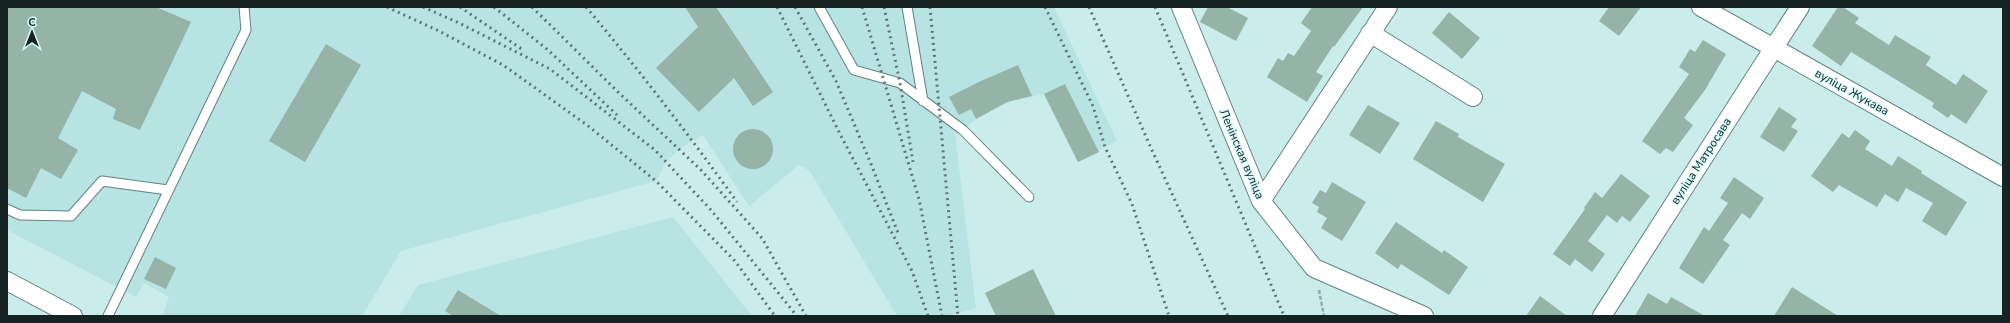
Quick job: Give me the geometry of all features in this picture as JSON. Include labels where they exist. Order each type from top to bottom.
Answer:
[{"type":"street","name":"Ленінская вуліца","points":[[1181,7],[1261,201],[1314,268],[1424,316]]},
{"type":"street","points":[[1261,201],[1388,7]]},
{"type":"street","name":"вуліца Жукава","points":[[1701,7],[2003,177]]},
{"type":"street","name":"вуліца Матросава","points":[[1602,316],[1800,7]]},
{"type":"street","points":[[1370,33],[1473,97]]},
{"type":"street","points":[[7,281],[73,316]]},
{"type":"lane","points":[[108,316],[246,30],[244,7]]},
{"type":"lane","points":[[819,7],[854,70],[900,83],[963,130],[1029,196]]},
{"type":"lane","points":[[907,7],[923,101]]},
{"type":"lane","points":[[7,209],[20,215],[71,216],[102,181],[168,190]]},
{"type":"shaded area","points":[[7,7],[1054,7],[1117,141],[1078,162],[1044,94],[1012,101],[976,119],[963,130],[955,133],[976,308],[946,316],[897,316],[809,170],[799,165],[749,206],[703,135],[679,149],[666,162],[656,181],[401,251],[362,316],[166,316],[163,314],[169,297],[144,283],[136,297],[7,230]]},
{"type":"shaded area","points":[[673,217],[752,316],[399,316],[418,285]]},
{"type":"building","points":[[7,7],[156,7],[191,22],[140,130],[113,119],[116,109],[82,91],[58,138],[78,150],[61,179],[41,168],[26,198],[7,188]]},
{"type":"building","points":[[685,7],[716,7],[773,92],[753,106],[734,78],[699,112],[656,68],[698,27]]},
{"type":"building","points":[[1208,7],[1227,7],[1248,18],[1236,41],[1200,22]]},
{"type":"building","points":[[1312,7],[1363,7],[1334,47],[1333,46],[1316,72],[1323,76],[1307,102],[1267,77],[1278,58],[1283,61],[1288,53],[1294,56],[1311,31],[1301,23]]},
{"type":"building","points":[[1609,7],[1641,7],[1619,36],[1599,21]]},
{"type":"building","points":[[1838,7],[1843,7],[1859,18],[1855,23],[1889,45],[1895,35],[1931,57],[1926,65],[1956,85],[1963,74],[1988,91],[1966,124],[1951,114],[1948,118],[1932,107],[1934,103],[1851,52],[1841,66],[1812,46]]},
{"type":"building","points":[[1449,12],[1480,38],[1462,59],[1432,33]]},
{"type":"building","points":[[1703,40],[1726,54],[1705,90],[1684,118],[1693,125],[1673,152],[1666,148],[1660,154],[1642,141],[1689,74],[1679,67],[1690,49],[1695,52]]},
{"type":"building","points":[[326,44],[361,65],[305,162],[269,141]]},
{"type":"building","points":[[1018,65],[1032,96],[1007,102],[976,119],[971,109],[959,115],[949,97]]},
{"type":"building","points":[[1065,84],[1099,152],[1078,162],[1044,94]]},
{"type":"building","points":[[1368,105],[1400,123],[1380,154],[1349,135]]},
{"type":"building","points":[[1779,107],[1797,119],[1791,127],[1798,131],[1784,152],[1760,137]]},
{"type":"building","points":[[1436,121],[1459,134],[1458,137],[1505,164],[1483,202],[1413,159]]},
{"type":"building","points":[[757,129],[764,132],[770,138],[773,149],[772,157],[764,166],[757,169],[749,169],[742,166],[734,157],[733,145],[736,138],[745,130]]},
{"type":"building","points":[[1855,130],[1870,141],[1865,149],[1892,166],[1898,156],[1922,171],[1921,173],[1967,202],[1946,236],[1922,221],[1933,203],[1906,188],[1898,202],[1885,194],[1877,207],[1839,185],[1833,192],[1811,176],[1842,133],[1849,138]]},
{"type":"building","points":[[1621,174],[1650,196],[1630,222],[1622,216],[1617,223],[1607,215],[1588,241],[1605,254],[1592,272],[1575,259],[1570,266],[1553,254],[1585,209],[1584,208],[1595,192],[1602,198]]},
{"type":"building","points":[[1734,177],[1764,198],[1750,219],[1742,213],[1723,240],[1730,245],[1703,284],[1679,268],[1704,227],[1709,231],[1728,203],[1720,198]]},
{"type":"building","points":[[1332,182],[1366,202],[1342,241],[1321,228],[1327,218],[1317,212],[1319,207],[1312,203],[1320,190],[1326,193]]},
{"type":"building","points":[[1396,222],[1442,253],[1444,250],[1468,267],[1449,295],[1401,264],[1398,269],[1375,253]]},
{"type":"building","points":[[155,257],[176,268],[166,289],[144,279]]},
{"type":"building","points":[[1033,269],[1056,316],[996,316],[985,293]]},
{"type":"building","points":[[1792,287],[1838,316],[1774,316]]},
{"type":"building","points":[[458,290],[501,316],[453,316],[445,311]]},
{"type":"building","points":[[1648,293],[1667,304],[1671,297],[1705,316],[1635,316]]},
{"type":"building","points":[[1540,296],[1567,316],[1526,316]]},
{"type":"railway","points":[[387,7],[437,30],[503,65],[587,125],[656,181],[735,261],[775,316]]},
{"type":"railway","points":[[423,7],[459,23],[550,69],[655,150],[711,210],[797,316]]},
{"type":"railway","points":[[460,7],[523,50]]},
{"type":"railway","points":[[494,7],[548,50],[617,115]]},
{"type":"railway","points":[[532,7],[619,93],[701,170],[762,238],[806,316]]},
{"type":"railway","points":[[586,7],[701,152],[737,202]]},
{"type":"railway","points":[[777,7],[840,134],[912,271],[928,316]]},
{"type":"railway","points":[[795,7],[836,81],[898,233]]},
{"type":"railway","points":[[862,7],[919,199],[942,316]]},
{"type":"railway","points":[[884,7],[900,83],[913,162]]},
{"type":"railway","points":[[930,7],[958,316]]},
{"type":"railway","points":[[1045,7],[1093,106],[1105,147],[1132,204],[1169,316]]},
{"type":"railway","points":[[1089,7],[1151,148],[1228,316]]},
{"type":"railway","points":[[1155,7],[1284,316]]}]
